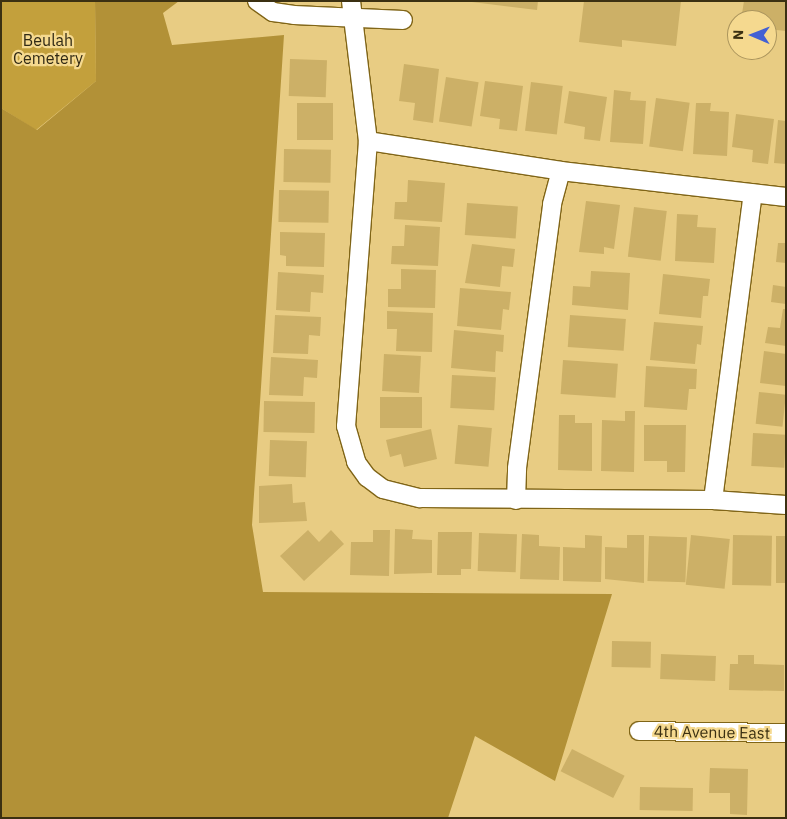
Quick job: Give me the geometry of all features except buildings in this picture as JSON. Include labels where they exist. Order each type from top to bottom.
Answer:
[{"type":"street","points":[[257,1],[273,12],[352,9],[403,20]]},
{"type":"street","points":[[352,9],[368,141],[346,426],[356,462],[383,489],[401,495],[458,500],[713,500],[786,505]]},
{"type":"street","points":[[368,141],[561,171],[786,197]]},
{"type":"street","points":[[516,500],[517,468],[552,204],[561,171]]},
{"type":"street","points":[[713,500],[753,194]]},
{"type":"street","name":"4th Avenue East","points":[[639,731],[786,734]]},
{"type":"green space","name":"Beulah Cemetery","points":[[1,1],[95,1],[96,81],[36,130],[1,108]]},
{"type":"shaded area","points":[[95,1],[179,1],[163,13],[172,45],[284,35],[252,525],[263,592],[612,594],[555,781],[475,736],[448,818],[1,818],[1,108],[37,130],[96,81]]}]
